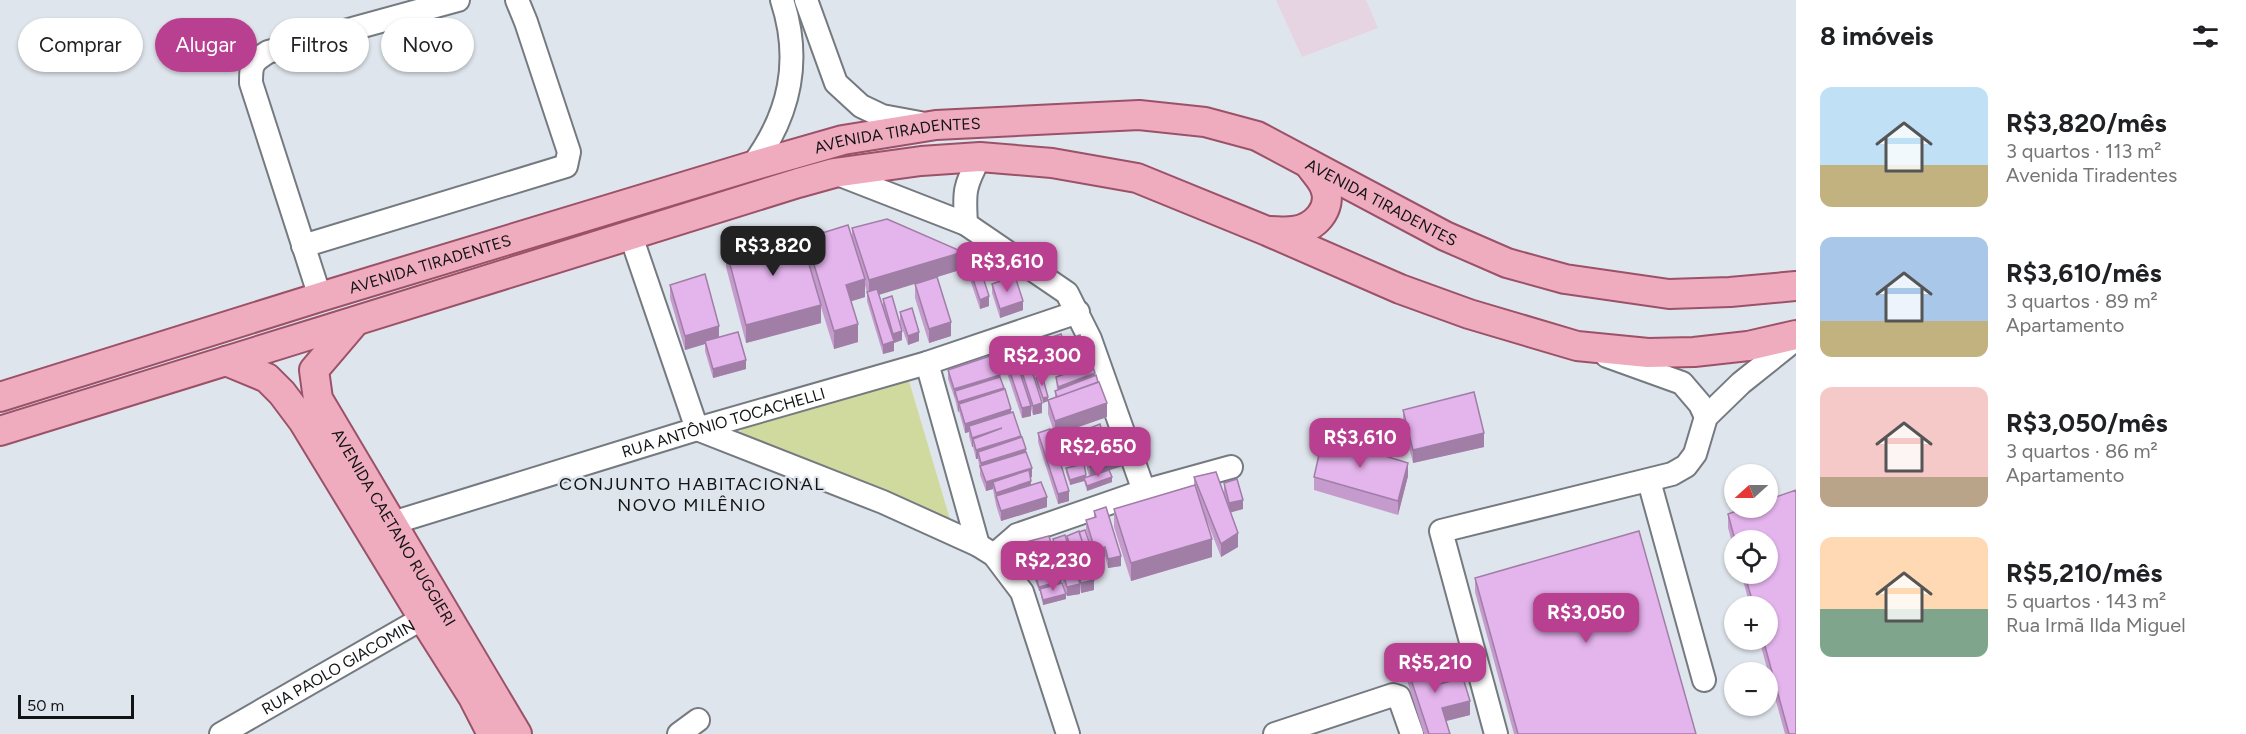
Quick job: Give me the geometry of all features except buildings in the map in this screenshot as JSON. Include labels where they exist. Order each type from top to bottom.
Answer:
[{"type":"main road","name":"AVENIDA TIRADENTES","points":[[0,397],[752,166],[843,140],[936,125],[1129,116],[1194,121],[1257,136],[1445,236],[1507,263],[1565,279],[1670,294],[1730,292],[1796,286]]},
{"type":"main road","name":"AVENIDA TIRADENTES","points":[[0,431],[834,173],[921,161],[980,157],[1052,163],[1137,178],[1400,289],[1469,314],[1577,345],[1648,353],[1694,352],[1748,346],[1796,337]]},
{"type":"main road","points":[[1267,231],[1293,231],[1306,228],[1324,212],[1328,199],[1324,185],[1308,164]]},
{"type":"main road","points":[[267,378],[286,381],[299,378],[314,370],[354,323]]},
{"type":"main road","name":"AVENIDA CAETANO RUGGIERI","points":[[226,361],[267,378],[282,393],[380,526],[517,734]]},
{"type":"main road","name":"AVENIDA CAETANO RUGGIERI","points":[[314,370],[318,399],[423,618],[473,697],[492,734]]},
{"type":"street","points":[[320,297],[251,83],[251,69],[255,60],[268,52],[458,0]]},
{"type":"street","points":[[303,246],[566,166],[569,152],[517,0]]},
{"type":"street","points":[[752,166],[767,147],[785,108],[792,65],[788,20],[782,0]]},
{"type":"street","points":[[806,0],[836,83],[861,106],[882,116],[936,125]]},
{"type":"street","points":[[790,34],[814,26]]},
{"type":"street","points":[[966,224],[964,195],[967,181],[980,157]]},
{"type":"street","points":[[834,173],[966,224],[1067,292],[1090,339],[1144,491]]},
{"type":"street","points":[[631,236],[697,429],[882,502],[986,550]]},
{"type":"street","name":"RUA ANTÔNIO TOCACHELLI","points":[[380,526],[697,429],[927,363],[1078,312]]},
{"type":"street","points":[[1496,734],[1441,531],[1672,474],[1686,466],[1695,454],[1706,417],[1741,383],[1796,337]]},
{"type":"street","points":[[1577,345],[1682,383],[1700,404],[1706,417]]},
{"type":"street","points":[[927,363],[986,550],[1022,592],[1068,734]]},
{"type":"street","points":[[986,550],[1017,535],[1144,491],[1231,467]]},
{"type":"street","points":[[1649,481],[1704,680]]},
{"type":"street","name":"RUA PAOLO GIACOMIN","points":[[221,734],[423,618]]},
{"type":"street","points":[[1275,734],[1393,694],[1399,697],[1412,734]]},
{"type":"street","points":[[678,734],[698,720]]},
{"type":"shaded area","points":[[1276,0],[1366,0],[1378,28],[1302,57]]},
{"type":"green space","points":[[909,381],[952,526],[739,433],[745,426]]},
{"type":"district","name":"CONJUNTO HABITACIONAL NOVO MILÊNIO","points":[[692,494]]}]
